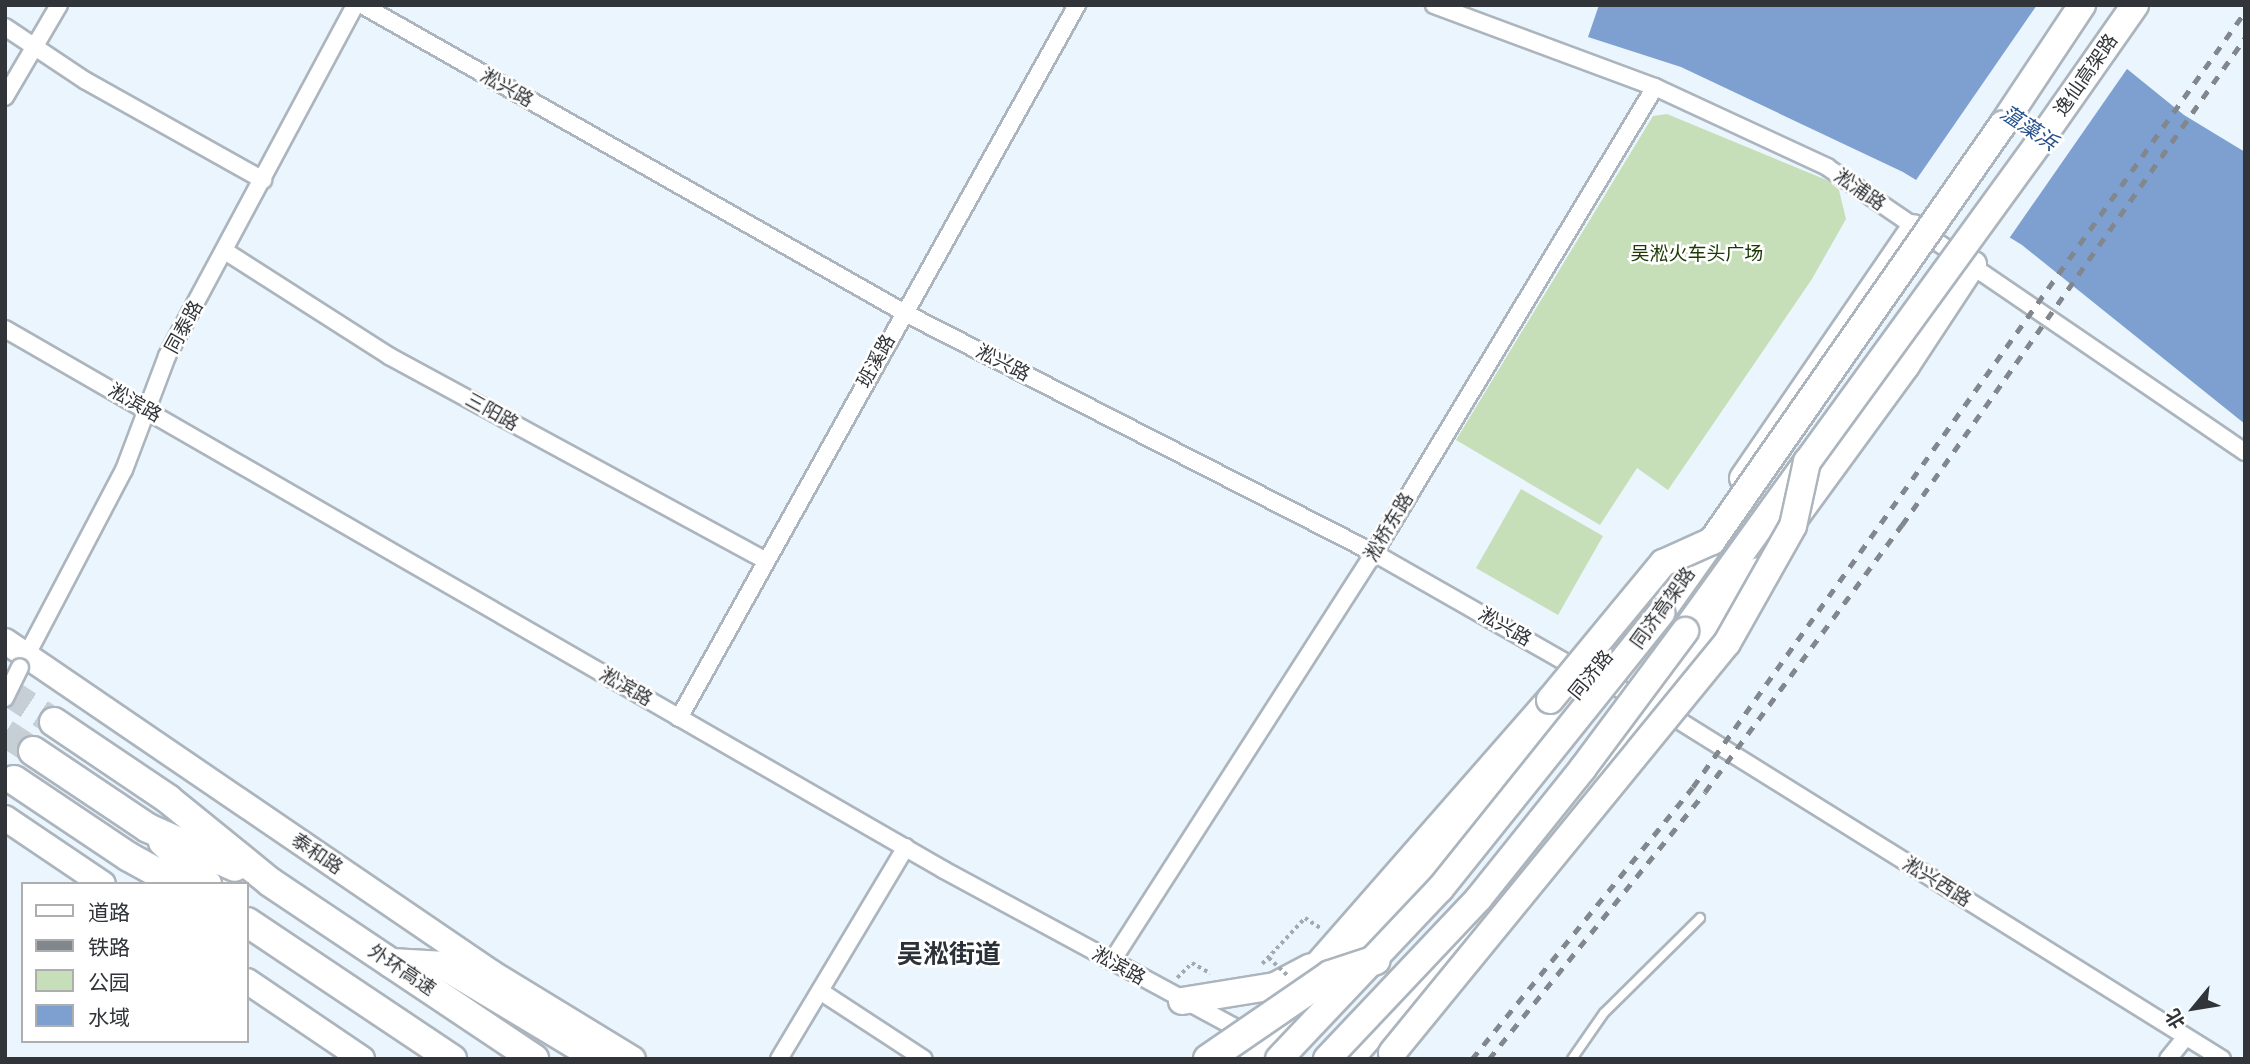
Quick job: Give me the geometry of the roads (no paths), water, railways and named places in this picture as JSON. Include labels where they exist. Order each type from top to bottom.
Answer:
[{"type":"highway","name":"同济高架路","points":[[1279,1059],[1376,960],[1563,741],[1712,541],[2003,124],[2082,5]]},
{"type":"highway","name":"逸仙高架路","points":[[2038,145],[2135,5]]},
{"type":"highway","name":"同济高架路","points":[[1326,1059],[1479,898],[1583,768],[2038,145]]},
{"type":"highway","points":[[1390,1056],[1727,643],[1793,526],[1807,462]]},
{"type":"highway","points":[[1251,1051],[1327,945],[1550,700],[1663,563],[1712,541]]},
{"type":"highway","name":"外环高速","points":[[54,722],[168,799],[270,882],[534,1059]]},
{"type":"highway","name":"外环高速","points":[[33,751],[148,828],[270,882]]},
{"type":"highway","points":[[14,780],[129,857],[174,882]]},
{"type":"highway","name":"外环高速","points":[[148,828],[204,882]]},
{"type":"highway","points":[[248,923],[452,1059]]},
{"type":"highway","points":[[1173,996],[1275,986],[1327,945]]},
{"type":"highway","points":[[1208,1059],[1330,975],[1376,960]]},
{"type":"highway","points":[[390,963],[445,966],[600,1059]]},
{"type":"highway","points":[[397,1022],[416,1059]]},
{"type":"main road","name":"同济路","points":[[1227,1059],[1251,1051],[1393,911],[1590,676],[1721,511],[1914,227]]},
{"type":"main road","points":[[1351,1059],[1566,816],[1891,388],[1974,264]]},
{"type":"main road","name":"泰和路","points":[[5,641],[24,661],[492,973],[633,1059]]},
{"type":"main road","points":[[5,818],[100,882]]},
{"type":"main road","points":[[248,982],[362,1059]]},
{"type":"street","points":[[5,97],[59,5]]},
{"type":"street","name":"同泰路","points":[[5,698],[124,470],[145,408],[167,356],[355,5]]},
{"type":"street","name":"淞兴路","points":[[362,5],[903,312],[1374,553],[1590,676],[1653,704]]},
{"type":"street","name":"班溪路","points":[[679,718],[903,312],[1077,5]]},
{"type":"street","name":"淞浦路","points":[[1434,5],[1655,86],[1827,167],[1914,227],[1974,264],[2245,452]]},
{"type":"street","points":[[5,27],[86,81],[262,180]]},
{"type":"street","name":"淞桥东路","points":[[1112,961],[1374,553],[1655,86]]},
{"type":"street","name":"三阳路","points":[[225,251],[389,356],[766,561]]},
{"type":"street","name":"淞滨路","points":[[5,329],[906,848],[1173,996],[1251,1051]]},
{"type":"street","name":"淞兴西路","points":[[1653,704],[2222,1059]]},
{"type":"street","points":[[779,1059],[906,848]]},
{"type":"street","points":[[820,991],[924,1059]]},
{"type":"street","points":[[2168,1059],[2186,1037]]},
{"type":"lane","points":[[1572,1059],[1604,1013],[1700,918]]},
{"type":"water","name":"蕰藻浜","points":[[1599,5],[2048,5],[2184,115],[2245,152],[2245,424],[2022,245],[1903,172],[1681,67],[1588,37]]},
{"type":"tunnel","points":[[5,690],[54,722]]},
{"type":"tunnel","points":[[5,733],[33,751]]},
{"type":"railway","points":[[1472,1059],[1693,787],[2245,12]]},
{"type":"railway","points":[[1489,1059],[1705,792],[1902,525],[2245,38]]},
{"type":"district","name":"吴淞街道","points":[[949,955]]},
{"type":"park label","name":"吴淞火车头广场","points":[[1697,254]]}]
